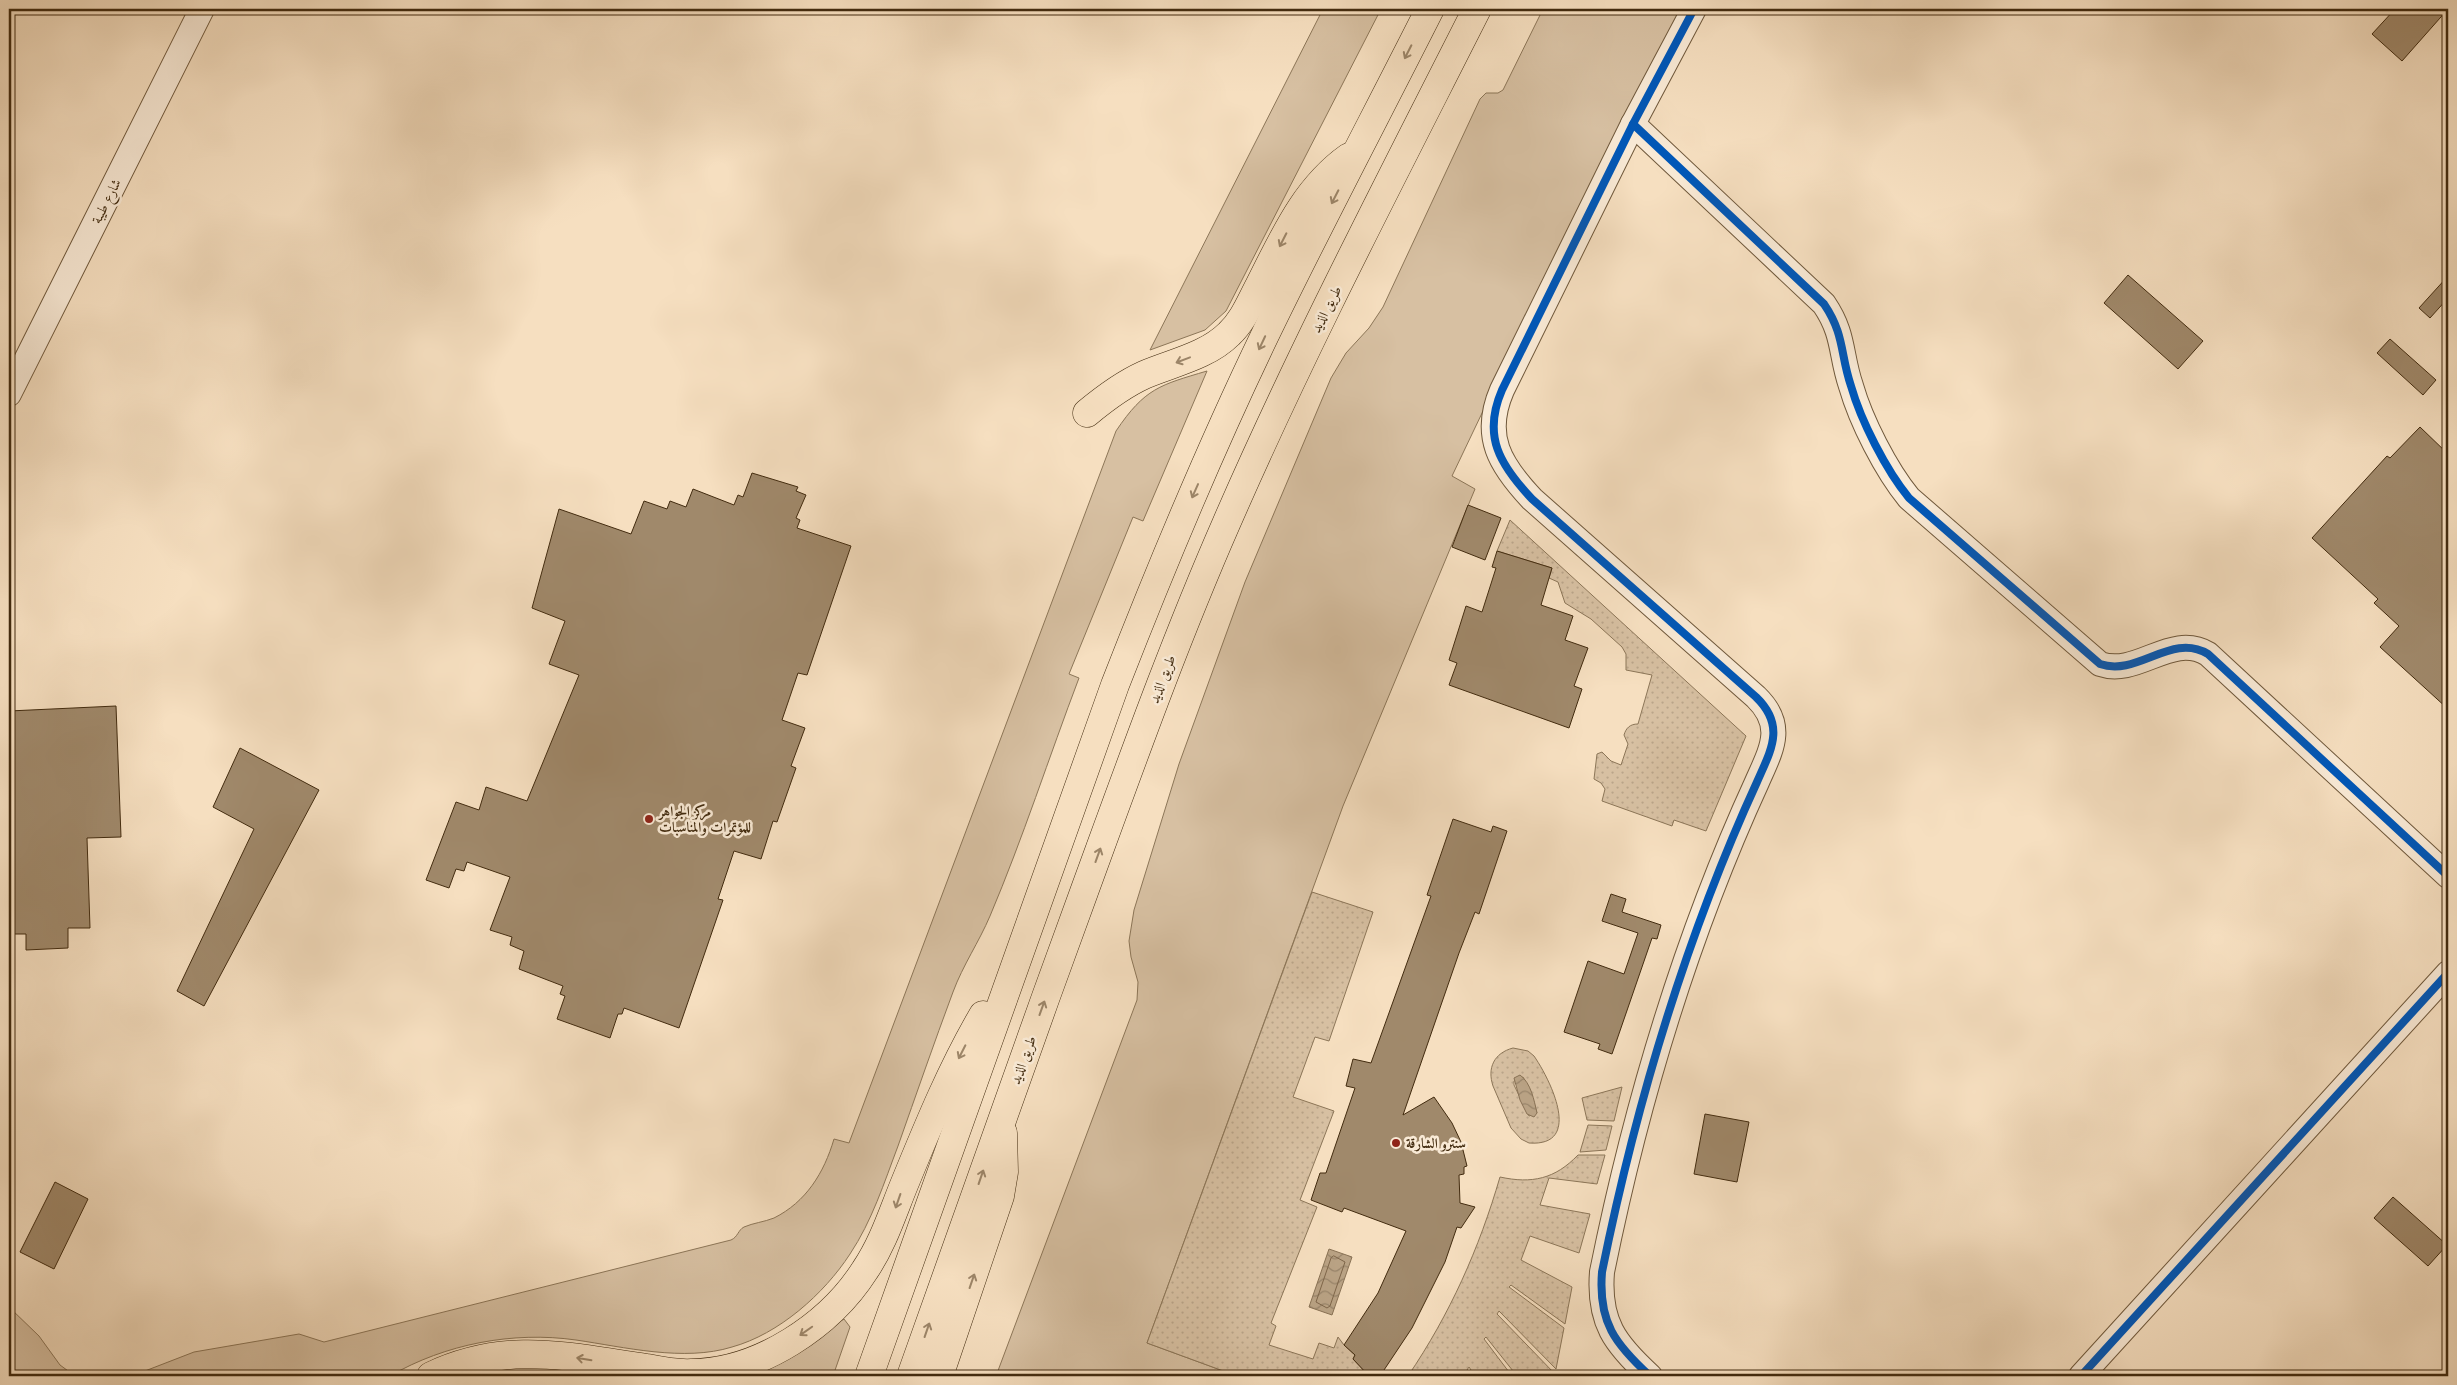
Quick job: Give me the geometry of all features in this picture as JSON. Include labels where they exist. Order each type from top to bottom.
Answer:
[{"type":"highway","points":[[869,1376],[1115,685],[1183,517],[1265,335],[1430,9]]},
{"type":"highway","name":"طريق الذيد","points":[[911,1376],[1001,1120],[1152,704],[1225,526],[1305,350],[1477,9]]},
{"type":"highway","points":[[1087,412],[1121,387],[1207,350],[1229,335],[1244,315],[1302,204],[1326,176],[1358,151]]},
{"type":"highway","points":[[431,1376],[489,1357],[536,1353],[692,1373],[744,1363],[792,1342],[812,1327],[849,1293],[880,1244],[952,1073],[970,1036],[1014,965]]},
{"type":"highway","points":[[939,1376],[1000,1196],[1005,1148],[1001,1120]]},
{"type":"street","name":"شارع طيبة","points":[[9,394],[202,9]]},
{"type":"street","points":[[1650,1376],[1621,1349],[1610,1332],[1600,1292],[1602,1272],[1634,1126],[1669,1009],[1715,881],[1771,752],[1774,727],[1771,716],[1756,697],[1518,484],[1497,451],[1493,436],[1492,420],[1502,390],[1633,124],[1694,9]]},
{"type":"street","points":[[1633,124],[1824,304],[1839,331],[1850,384],[1856,402],[1890,472],[1909,498],[2100,664],[2110,668],[2124,667],[2171,649],[2186,646],[2194,647],[2208,654],[2448,876]]},
{"type":"street","points":[[2081,1376],[2448,973]]},
{"type":"shaded area","points":[[1323,9],[1381,9],[1226,311],[1205,330],[1150,350]]},
{"type":"shaded area","points":[[1543,9],[1685,9],[1597,172],[1452,476],[1475,489],[1343,806],[1147,1343],[1237,1376],[996,1376],[1137,1000],[1138,982],[1129,941],[1134,910],[1179,764],[1245,582],[1331,378],[1346,353],[1369,328],[1383,307],[1480,99],[1486,93],[1498,93],[1503,90]]},
{"type":"shaded area","points":[[1207,371],[1143,521],[1133,517],[1069,674],[1079,678],[1025,827],[990,916],[961,972],[953,992],[877,1202],[850,1254],[814,1298],[767,1333],[732,1347],[713,1351],[694,1353],[654,1352],[576,1340],[528,1337],[504,1339],[456,1348],[411,1365],[390,1376],[132,1376],[194,1352],[299,1334],[324,1342],[731,1240],[744,1227],[774,1218],[795,1204],[819,1175],[834,1139],[849,1143],[1116,431],[1136,405],[1155,390],[1177,380]]},
{"type":"shaded area","points":[[1510,520],[1746,736],[1706,831],[1674,820],[1672,826],[1602,801],[1605,789],[1601,783],[1594,779],[1597,754],[1602,752],[1611,761],[1621,765],[1628,744],[1624,735],[1627,728],[1638,724],[1652,675],[1626,670],[1626,654],[1622,647],[1591,619],[1565,603],[1558,582],[1549,578],[1552,568],[1497,551]]},
{"type":"shaded area","points":[[1312,892],[1373,912],[1329,1041],[1315,1037],[1293,1097],[1334,1111],[1300,1200],[1317,1207],[1271,1323],[1276,1326],[1269,1345],[1313,1359],[1319,1343],[1334,1348],[1338,1337],[1355,1355],[1353,1359],[1369,1376],[1237,1376],[1147,1343]]},
{"type":"shaded area","points":[[1513,1048],[1528,1051],[1534,1056],[1548,1080],[1558,1110],[1559,1123],[1555,1134],[1546,1141],[1529,1143],[1521,1139],[1511,1128],[1491,1079],[1494,1062],[1506,1050]],"holes":[[[1523,1077],[1531,1092],[1537,1113],[1529,1116],[1514,1085],[1514,1081]]]},
{"type":"shaded area","points":[[1622,1087],[1614,1121],[1587,1120],[1582,1098]]},
{"type":"shaded area","points":[[1588,1125],[1612,1126],[1606,1150],[1580,1152]]},
{"type":"shaded area","points":[[1578,1155],[1605,1155],[1597,1184],[1549,1178],[1540,1205],[1590,1214],[1579,1253],[1530,1236],[1521,1260],[1572,1287],[1565,1324],[1511,1285],[1509,1287],[1564,1328],[1556,1369],[1499,1311],[1497,1314],[1555,1374],[1554,1376],[1517,1376],[1486,1337],[1484,1339],[1512,1376],[1475,1376],[1469,1367],[1467,1370],[1471,1376],[1408,1376],[1437,1329],[1462,1280],[1483,1230],[1500,1177],[1522,1180],[1542,1178],[1561,1170]]},
{"type":"shaded area","points":[[9,1307],[39,1336],[60,1365],[75,1376],[9,1376]]},
{"type":"shaded area","points":[[844,1319],[850,1327],[833,1376],[743,1376]]},
{"type":"water","points":[[1520,1075],[1527,1082],[1532,1092],[1537,1113],[1534,1117],[1527,1114],[1520,1100],[1514,1078]]},
{"type":"water","points":[[1329,1249],[1352,1257],[1332,1315],[1309,1307]]},
{"type":"building","points":[[2395,9],[2448,9],[2402,61],[2372,34]]},
{"type":"building","points":[[2128,275],[2203,341],[2178,369],[2104,303]]},
{"type":"building","points":[[2448,276],[2448,298],[2430,318],[2419,308]]},
{"type":"building","points":[[2390,339],[2436,380],[2423,395],[2377,353]]},
{"type":"building","points":[[2420,427],[2448,454],[2448,709],[2380,647],[2399,626],[2374,603],[2378,599],[2312,538],[2387,456],[2390,458]]},
{"type":"building","points":[[752,473],[798,487],[796,491],[806,495],[796,518],[800,520],[797,528],[851,546],[807,675],[798,673],[782,720],[805,728],[791,766],[796,768],[777,822],[773,821],[761,859],[734,851],[718,899],[723,900],[679,1028],[624,1008],[622,1014],[618,1014],[610,1038],[557,1019],[565,996],[560,994],[563,986],[519,969],[524,951],[510,945],[512,937],[490,930],[510,877],[467,862],[464,871],[456,869],[449,888],[426,880],[456,802],[479,810],[486,787],[527,801],[579,675],[549,664],[565,621],[532,608],[559,509],[631,534],[644,501],[667,509],[670,501],[686,507],[693,489],[734,505],[738,495],[743,497]]},
{"type":"building","points":[[1468,505],[1501,518],[1485,560],[1452,547]]},
{"type":"building","points":[[1497,551],[1552,568],[1541,605],[1573,616],[1565,640],[1588,648],[1574,686],[1582,689],[1569,728],[1449,685],[1457,663],[1449,660],[1466,606],[1482,612],[1496,568],[1492,567]]},
{"type":"building","points":[[116,706],[121,837],[87,838],[90,928],[68,928],[68,948],[26,950],[26,934],[9,934],[9,711]]},
{"type":"building","points":[[240,748],[319,790],[204,1006],[177,991],[254,829],[213,807]]},
{"type":"building","name":"سنترو الشارقة","points":[[1453,819],[1491,832],[1493,826],[1507,831],[1479,914],[1475,912],[1459,953],[1403,1115],[1434,1097],[1452,1123],[1461,1142],[1467,1166],[1464,1167],[1464,1174],[1459,1175],[1460,1203],[1475,1207],[1461,1228],[1457,1227],[1445,1262],[1412,1328],[1380,1376],[1369,1376],[1353,1359],[1355,1355],[1344,1345],[1378,1293],[1406,1231],[1344,1208],[1342,1212],[1311,1200],[1320,1173],[1326,1173],[1355,1088],[1346,1086],[1353,1059],[1371,1063],[1431,896],[1427,895]]},
{"type":"building","points":[[1611,894],[1626,899],[1622,912],[1661,925],[1657,939],[1652,938],[1612,1054],[1598,1049],[1600,1044],[1564,1032],[1588,961],[1624,974],[1638,933],[1602,921]]},
{"type":"building","points":[[1705,1114],[1749,1122],[1737,1182],[1694,1174]]},
{"type":"building","points":[[55,1182],[88,1199],[54,1269],[20,1252]]},
{"type":"building","points":[[2393,1197],[2447,1245],[2428,1266],[2374,1218]]},
{"type":"cycle path","points":[[1650,1376],[1627,1353],[1611,1331],[1603,1305],[1601,1290],[1602,1272],[1630,1147],[1665,1023],[1707,901],[1771,749],[1773,728],[1771,718],[1756,697],[1532,499],[1503,462],[1494,436],[1494,422],[1496,406],[1502,390],[1633,124],[1694,9]]},
{"type":"cycle path","points":[[1633,124],[1824,304],[1836,325],[1855,400],[1861,414],[1875,445],[1900,487],[1909,498],[2100,664],[2128,665],[2181,648],[2194,649],[2208,654],[2448,876]]},
{"type":"cycle path","points":[[2081,1376],[2448,973]]},
{"type":"place","name":"مركز الجواهر للمؤتمرات والمناسبات","points":[[649,819]]},
{"type":"place","name":"سنترو الشارقة","points":[[1396,1143]]}]
